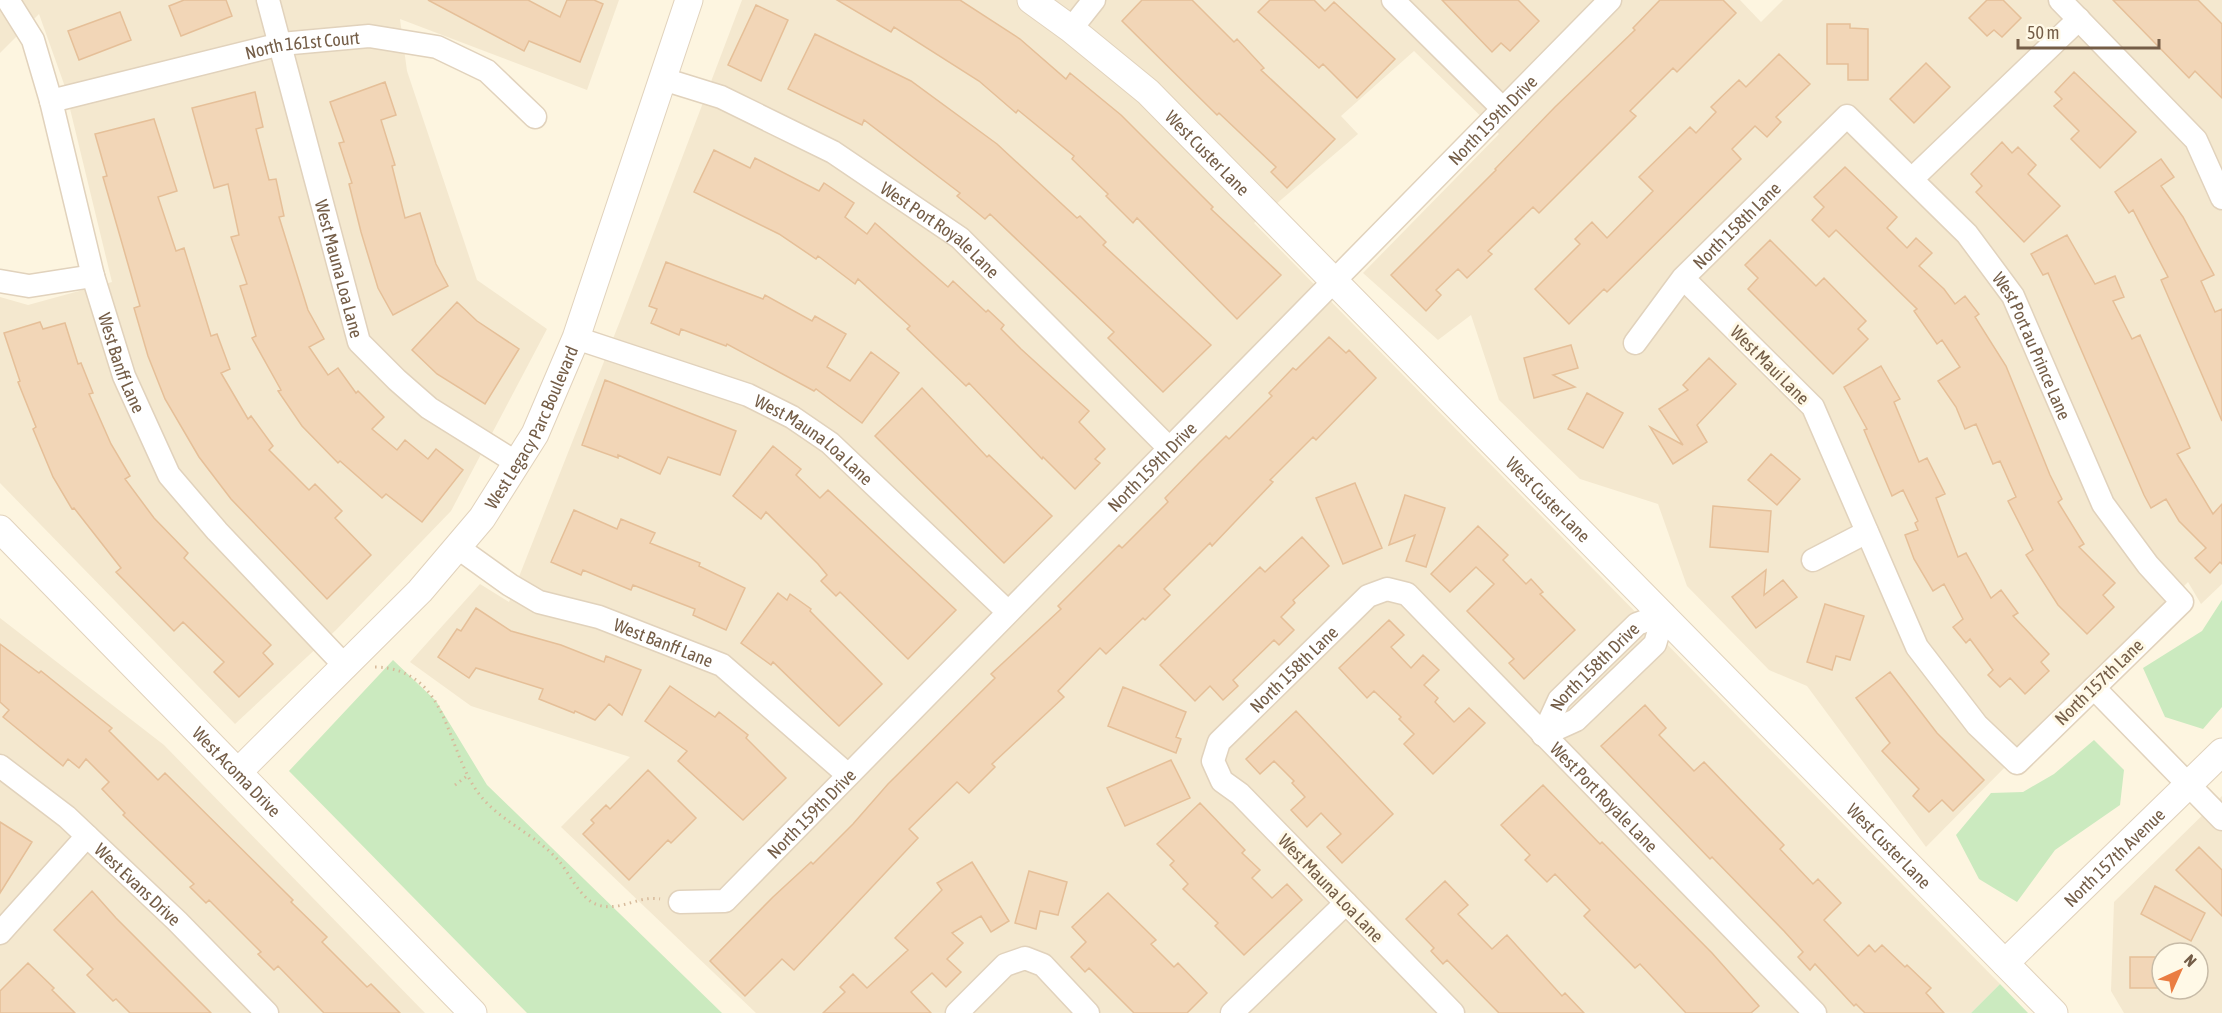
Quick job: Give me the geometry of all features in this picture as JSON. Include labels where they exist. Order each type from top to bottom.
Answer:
[{"type":"street","name":"West Banff Lane","points":[[8,0],[33,40],[51,101],[93,276],[124,376],[169,475],[217,531],[346,667]]},
{"type":"street","name":"West Mauna Loa Lane","points":[[268,0],[359,342],[429,408],[517,463]]},
{"type":"street","name":"West Legacy Parc Boulevard","points":[[238,772],[420,591],[482,518],[536,434],[576,338],[689,0]]},
{"type":"street","name":"West Custer Lane","points":[[1031,0],[1071,29],[1148,92],[2054,1013]]},
{"type":"street","points":[[1071,29],[1094,0]]},
{"type":"street","points":[[1393,0],[1502,108]]},
{"type":"street","name":"North 159th Drive","points":[[680,902],[725,901],[1610,0]]},
{"type":"street","points":[[2060,0],[2196,140],[2222,198]]},
{"type":"street","points":[[1913,178],[2079,19]]},
{"type":"street","name":"North 161st Court","points":[[51,101],[281,44],[369,36],[437,46],[487,71],[535,117]]},
{"type":"street","name":"West Port Royale Lane","points":[[663,79],[721,97],[833,152],[960,238],[1170,447]]},
{"type":"street","name":"West Port au Prince Lane","points":[[1847,116],[1913,178],[1967,234],[2013,296],[2103,504],[2148,565],[2182,602]]},
{"type":"street","name":"North 158th Lane","points":[[1635,343],[1683,278],[1847,116]]},
{"type":"street","points":[[0,281],[29,286],[93,276]]},
{"type":"street","name":"West Maui Lane","points":[[1683,278],[1812,406],[1917,647],[1977,725],[2017,763]]},
{"type":"street","name":"West Mauna Loa Lane","points":[[576,338],[748,395],[792,417],[830,442],[1008,612]]},
{"type":"street","name":"West Acoma Drive","points":[[0,529],[473,1013]]},
{"type":"street","points":[[1813,560],[1867,532]]},
{"type":"street","name":"West Banff Lane","points":[[457,547],[510,585],[539,602],[599,617],[722,665],[848,775]]},
{"type":"street","name":"West Port Royale Lane","points":[[1387,589],[1407,594],[1815,1013]]},
{"type":"street","name":"North 158th Lane","points":[[1213,761],[1219,742],[1368,596],[1387,589]]},
{"type":"street","name":"North 157th Lane","points":[[2017,763],[2182,602]]},
{"type":"street","name":"North 158th Drive","points":[[1543,735],[1558,700],[1637,624],[1664,614]]},
{"type":"street","name":"North 158th Drive","points":[[1543,735],[1576,720],[1655,644],[1664,614]]},
{"type":"street","points":[[1585,674],[1604,694]]},
{"type":"street","points":[[2094,688],[2222,819]]},
{"type":"street","name":"North 157th Avenue","points":[[2005,963],[2222,752]]},
{"type":"street","name":"West Mauna Loa Lane","points":[[1213,761],[1222,782],[1240,794],[1453,1013]]},
{"type":"street","name":"West Evans Drive","points":[[0,766],[87,836],[177,921],[267,1013]]},
{"type":"street","points":[[0,933],[87,836]]},
{"type":"street","points":[[1232,1013],[1346,903]]},
{"type":"street","points":[[957,1013],[1005,965],[1025,958],[1043,965],[1088,1013]]},
{"type":"path","points":[[346,667],[382,668],[403,674],[425,687],[442,709],[467,776],[485,801],[540,842],[579,890],[596,905],[614,908],[648,897],[680,902]]},
{"type":"path","points":[[455,785],[467,776]]},
{"type":"shaded area","points":[[0,0],[619,0],[587,90],[400,19],[407,71],[477,280],[547,329],[451,511],[336,630],[235,724],[0,483],[0,297],[28,305],[112,282],[64,84],[39,14],[0,53]]},
{"type":"shaded area","points":[[742,0],[1740,0],[1761,22],[1783,0],[2222,0],[2222,584],[2201,604],[2188,582],[1926,847],[1807,686],[1769,670],[1687,586],[1658,504],[1580,479],[1499,400],[1471,315],[1438,340],[1363,273],[1499,134],[1414,51],[1341,116],[1358,134],[1254,223],[2000,984],[1971,1013],[756,1013],[561,827],[630,757],[471,706],[410,662],[480,584],[509,602],[622,316]]},
{"type":"shaded area","points":[[0,618],[164,745],[425,1013],[0,1013]]},
{"type":"shaded area","points":[[2222,796],[2222,1013],[2124,1013],[2111,991],[2114,902]]},
{"type":"green space","points":[[2222,600],[2222,707],[2203,729],[2165,717],[2143,668],[2202,631]]},
{"type":"green space","points":[[393,660],[436,701],[487,785],[722,1013],[527,1013],[289,771]]},
{"type":"green space","points":[[2094,740],[2124,770],[2120,805],[2055,850],[2017,902],[1979,879],[1956,835],[1991,793],[2023,792],[2054,774]]},
{"type":"green space","points":[[2000,984],[2028,1013],[1971,1013]]},
{"type":"building","points":[[184,0],[226,0],[232,16],[181,36],[169,6]]},
{"type":"building","points":[[428,0],[528,0],[560,17],[567,0],[594,0],[603,4],[580,62],[529,41],[524,51]]},
{"type":"building","points":[[837,0],[960,0],[1020,39],[1066,79],[1070,73],[1121,115],[1213,207],[1211,209],[1281,275],[1237,319],[1137,218],[1133,223],[1106,196],[1108,194],[1072,159],[1074,156],[1018,110],[1016,113],[979,81],[894,27],[891,32]]},
{"type":"building","points":[[1142,0],[1192,0],[1234,42],[1237,39],[1264,68],[1261,70],[1335,139],[1287,188],[1271,172],[1276,167],[1219,113],[1217,115],[1122,21]]},
{"type":"building","points":[[1270,0],[1314,0],[1325,11],[1334,2],[1395,59],[1357,98],[1323,64],[1319,68],[1258,12]]},
{"type":"building","points":[[1442,0],[1518,0],[1539,21],[1510,51],[1501,43],[1492,52]]},
{"type":"building","points":[[1660,0],[1723,0],[1736,13],[1677,72],[1673,68],[1630,111],[1636,116],[1539,213],[1533,207],[1488,251],[1492,254],[1467,278],[1458,269],[1436,290],[1441,295],[1426,311],[1391,275],[1555,107],[1635,30],[1633,28]]},
{"type":"building","points":[[1987,0],[2003,0],[2021,18],[2002,37],[1994,30],[1987,36],[1969,18]]},
{"type":"building","points":[[2113,0],[2198,0],[2222,24],[2222,98],[2195,71],[2189,78]]},
{"type":"building","points":[[756,5],[788,20],[761,81],[728,65]]},
{"type":"building","points":[[120,12],[131,40],[79,60],[68,31]]},
{"type":"building","points":[[1827,24],[1850,24],[1850,28],[1868,29],[1868,80],[1848,80],[1848,64],[1827,64]]},
{"type":"building","points":[[815,34],[911,81],[997,144],[1077,218],[1080,216],[1106,242],[1103,245],[1211,345],[1163,392],[1108,338],[1114,332],[990,214],[985,219],[957,196],[960,193],[864,120],[862,125],[788,89]]},
{"type":"building","points":[[1779,54],[1810,84],[1776,117],[1781,122],[1767,137],[1755,126],[1732,149],[1741,159],[1607,292],[1604,289],[1569,324],[1535,289],[1580,244],[1575,239],[1592,222],[1607,238],[1653,191],[1639,177],[1690,127],[1696,133],[1716,112],[1711,107],[1739,80],[1746,87]]},
{"type":"building","points":[[1926,63],[1950,87],[1914,123],[1890,99]]},
{"type":"building","points":[[2074,72],[2136,132],[2100,168],[2071,139],[2079,131],[2054,106],[2062,99],[2055,92]]},
{"type":"building","points":[[385,82],[396,115],[381,120],[395,165],[392,166],[405,218],[420,213],[436,264],[448,286],[393,315],[378,288],[361,232],[349,184],[352,183],[339,143],[344,142],[330,102]]},
{"type":"building","points":[[255,92],[263,127],[256,129],[269,180],[276,179],[284,216],[279,217],[308,310],[324,339],[309,347],[328,375],[338,368],[356,393],[358,391],[384,417],[372,429],[397,450],[405,440],[428,459],[436,449],[463,470],[422,522],[386,494],[382,498],[340,461],[338,463],[302,426],[278,391],[281,390],[252,338],[256,336],[240,286],[247,284],[231,237],[239,235],[228,184],[214,188],[192,108]]},
{"type":"building","points":[[154,119],[177,191],[158,197],[176,251],[184,248],[211,336],[217,334],[230,369],[221,373],[248,419],[251,416],[273,446],[269,450],[309,490],[315,484],[342,511],[335,518],[371,555],[327,599],[231,499],[199,457],[165,399],[148,356],[134,308],[140,306],[103,177],[107,176],[95,134]]},
{"type":"building","points":[[2002,142],[2012,153],[2018,147],[2036,165],[2028,174],[2060,206],[2024,242],[1976,192],[1982,186],[1971,174]]},
{"type":"building","points":[[714,150],[750,168],[755,158],[819,191],[824,183],[854,203],[845,217],[867,234],[875,223],[948,287],[953,281],[986,312],[988,310],[1004,325],[1001,329],[1089,411],[1079,422],[1105,449],[1095,459],[1100,463],[1075,489],[1043,457],[1042,459],[969,383],[966,386],[907,329],[910,326],[858,279],[855,284],[818,256],[816,259],[779,234],[694,192]]},
{"type":"building","points":[[2161,159],[2174,177],[2161,186],[2183,217],[2214,275],[2201,281],[2215,312],[2222,309],[2222,421],[2161,280],[2168,277],[2133,210],[2129,213],[2115,192]]},
{"type":"building","points":[[1845,167],[1897,217],[1887,228],[1907,248],[1916,238],[1932,253],[1919,266],[1944,289],[1955,304],[1965,296],[1979,314],[1975,317],[2006,366],[2062,499],[2058,502],[2084,544],[2079,547],[2115,583],[2103,595],[2114,607],[2087,634],[2058,605],[2026,555],[2033,550],[2008,501],[2016,497],[2000,461],[1993,464],[1976,424],[1965,429],[1956,407],[1938,381],[1960,367],[1942,340],[1937,344],[1914,311],[1917,309],[1836,230],[1829,237],[1812,220],[1824,207],[1814,197]]},
{"type":"building","points":[[2067,235],[2095,284],[2115,276],[2124,297],[2113,301],[2132,339],[2140,335],[2190,448],[2177,454],[2213,514],[2222,504],[2222,564],[2220,562],[2210,573],[2195,558],[2206,548],[2179,521],[2166,499],[2151,508],[2048,273],[2043,275],[2031,254]]},
{"type":"building","points":[[1770,240],[1816,286],[1824,278],[1866,321],[1858,329],[1868,339],[1833,374],[1748,289],[1758,278],[1745,265]]},
{"type":"building","points":[[666,262],[763,299],[765,295],[812,321],[815,316],[846,334],[827,367],[850,381],[871,352],[899,373],[862,423],[816,389],[814,391],[727,344],[726,346],[681,329],[679,335],[651,323],[657,309],[649,306]]},
{"type":"building","points":[[457,302],[477,321],[519,349],[485,404],[437,374],[412,350]]},
{"type":"building","points":[[40,322],[43,329],[65,323],[78,364],[81,363],[93,393],[89,394],[111,444],[130,476],[125,479],[154,518],[188,553],[184,558],[271,645],[263,653],[273,664],[239,697],[214,672],[224,662],[183,622],[174,631],[116,572],[121,568],[74,508],[72,509],[53,477],[33,429],[36,427],[18,382],[20,381],[4,333]]},
{"type":"building","points":[[1329,337],[1346,353],[1349,350],[1376,378],[1316,440],[1313,437],[1270,480],[1273,482],[1212,546],[1210,543],[1164,589],[1170,595],[1145,620],[1143,618],[1106,654],[1100,648],[1058,691],[1064,697],[992,764],[995,767],[969,793],[957,782],[909,829],[918,838],[794,970],[782,959],[745,996],[710,961],[773,897],[811,862],[813,864],[853,824],[888,784],[995,678],[991,674],[1061,609],[1058,606],[1119,545],[1122,548],[1168,502],[1165,498],[1226,436],[1229,439],[1272,396],[1269,393],[1293,368],[1296,370]]},
{"type":"building","points":[[1571,345],[1578,368],[1553,375],[1575,387],[1534,398],[1524,358]]},
{"type":"building","points":[[1709,358],[1736,384],[1697,425],[1707,442],[1673,464],[1650,427],[1683,445],[1659,409],[1688,390],[1683,385]]},
{"type":"building","points":[[1881,366],[1900,399],[1894,402],[1919,462],[1927,458],[1945,494],[1936,498],[1958,557],[1966,553],[1991,598],[2001,590],[2018,613],[2013,616],[2049,654],[2041,662],[2049,671],[2025,694],[2010,678],[2000,687],[1988,675],[1993,670],[1970,639],[1966,643],[1953,627],[1963,619],[1944,584],[1933,591],[1914,559],[1905,535],[1918,530],[1915,523],[1918,521],[1903,490],[1892,496],[1864,430],[1867,429],[1844,387]]},
{"type":"building","points":[[605,380],[736,431],[720,475],[668,457],[660,474],[618,455],[618,458],[582,445]]},
{"type":"building","points":[[922,388],[987,457],[989,455],[1052,516],[1004,563],[875,436]]},
{"type":"building","points":[[1587,393],[1623,413],[1603,448],[1568,429]]},
{"type":"building","points":[[773,446],[801,469],[796,475],[820,498],[828,490],[956,610],[908,659],[840,592],[836,596],[821,581],[827,575],[766,512],[761,519],[733,496]]},
{"type":"building","points":[[1771,454],[1800,479],[1777,505],[1748,480]]},
{"type":"building","points":[[1355,483],[1382,548],[1343,564],[1316,498]]},
{"type":"building","points":[[1405,495],[1445,508],[1426,567],[1406,561],[1415,535],[1389,545]]},
{"type":"building","points":[[1713,506],[1771,511],[1768,552],[1710,547]]},
{"type":"building","points":[[574,510],[617,529],[621,519],[655,533],[650,543],[700,563],[699,566],[745,588],[726,630],[693,615],[695,609],[633,585],[631,590],[583,570],[581,575],[551,562]]},
{"type":"building","points":[[1478,526],[1508,555],[1503,560],[1526,584],[1531,579],[1543,592],[1540,594],[1575,630],[1524,679],[1509,663],[1514,659],[1467,611],[1494,584],[1476,567],[1450,592],[1431,574]]},
{"type":"building","points":[[1302,537],[1329,566],[1293,600],[1295,603],[1281,617],[1294,630],[1279,645],[1274,640],[1233,680],[1238,686],[1223,700],[1210,686],[1195,701],[1160,665],[1260,567],[1265,572]]},
{"type":"building","points":[[1766,570],[1764,595],[1783,580],[1797,597],[1756,628],[1732,597]]},
{"type":"building","points":[[778,593],[787,600],[790,594],[811,609],[810,611],[882,684],[839,726],[773,662],[771,665],[741,643]]},
{"type":"building","points":[[1825,604],[1864,616],[1850,660],[1836,656],[1832,670],[1807,662]]},
{"type":"building","points":[[476,608],[511,631],[561,645],[604,662],[606,656],[641,670],[622,715],[609,704],[595,720],[539,699],[543,689],[476,668],[469,678],[438,657],[457,629],[461,631]]},
{"type":"building","points":[[1389,620],[1404,635],[1391,647],[1411,668],[1423,655],[1439,670],[1424,685],[1438,698],[1435,702],[1454,722],[1469,708],[1485,723],[1433,774],[1404,744],[1414,734],[1399,719],[1401,717],[1374,691],[1367,698],[1339,668]]},
{"type":"building","points":[[0,644],[39,673],[41,671],[112,728],[109,731],[158,780],[165,773],[293,900],[291,902],[327,937],[322,942],[367,987],[371,984],[400,1013],[324,1013],[278,966],[274,970],[258,954],[261,952],[209,900],[206,903],[190,887],[194,884],[123,815],[125,813],[102,789],[109,782],[86,759],[79,768],[68,759],[63,766],[3,717],[9,710],[0,702]]},
{"type":"building","points":[[1890,672],[1937,733],[1984,780],[1953,811],[1942,800],[1929,812],[1913,796],[1919,789],[1882,751],[1890,743],[1856,698]]},
{"type":"building","points":[[670,686],[715,717],[719,712],[748,735],[746,738],[786,778],[743,820],[678,761],[687,751],[645,721]]},
{"type":"building","points":[[1123,687],[1186,712],[1176,737],[1181,739],[1176,753],[1108,726]]},
{"type":"building","points":[[1645,705],[1666,728],[1659,735],[1694,771],[1704,762],[1784,845],[1780,849],[1813,884],[1818,879],[1841,903],[1824,920],[1858,956],[1869,945],[1875,952],[1882,945],[1931,988],[1926,993],[1944,1013],[1865,1013],[1856,1004],[1854,1006],[1815,964],[1810,970],[1798,957],[1803,952],[1784,931],[1712,857],[1710,859],[1601,746]]},
{"type":"building","points":[[1296,711],[1393,814],[1342,863],[1327,847],[1341,834],[1321,813],[1307,827],[1291,810],[1305,797],[1292,783],[1294,781],[1274,761],[1260,774],[1246,759]]},
{"type":"building","points":[[1171,760],[1190,798],[1125,826],[1107,788]]},
{"type":"building","points":[[648,770],[696,818],[671,843],[668,840],[629,880],[583,834],[594,823],[591,820],[606,805],[610,809]]},
{"type":"building","points":[[1543,785],[1712,953],[1759,1006],[1751,1013],[1686,1013],[1640,964],[1635,968],[1584,916],[1590,910],[1555,874],[1547,882],[1525,860],[1530,855],[1501,825]]},
{"type":"building","points":[[1200,803],[1245,850],[1242,853],[1260,870],[1252,878],[1272,898],[1287,884],[1302,900],[1244,955],[1215,926],[1218,923],[1183,889],[1188,884],[1170,865],[1174,861],[1157,844]]},
{"type":"building","points":[[0,822],[32,842],[0,893]]},
{"type":"building","points":[[2199,847],[2222,870],[2222,916],[2176,870]]},
{"type":"building","points":[[972,862],[1009,921],[991,932],[981,916],[952,933],[963,943],[947,959],[961,972],[946,987],[932,973],[911,992],[931,1013],[823,1013],[845,992],[840,987],[853,974],[867,988],[908,950],[895,938],[942,890],[937,883]]},
{"type":"building","points":[[1029,871],[1067,882],[1058,915],[1040,911],[1036,929],[1015,923]]},
{"type":"building","points":[[1445,881],[1468,905],[1458,914],[1492,949],[1507,935],[1562,996],[1565,993],[1584,1013],[1499,1013],[1447,960],[1443,964],[1431,951],[1434,948],[1406,919]]},
{"type":"building","points":[[2155,886],[2205,913],[2191,941],[2141,914]]},
{"type":"building","points":[[92,891],[211,1013],[130,1013],[116,999],[113,1001],[87,975],[93,969],[54,930]]},
{"type":"building","points":[[1108,893],[1156,940],[1151,944],[1174,967],[1178,963],[1207,993],[1187,1013],[1134,1013],[1089,968],[1085,972],[1071,957],[1086,942],[1072,927]]},
{"type":"building","points":[[2130,957],[2150,957],[2150,988],[2130,988]]},
{"type":"building","points":[[28,963],[54,988],[52,990],[75,1013],[0,1013],[0,991]]}]
